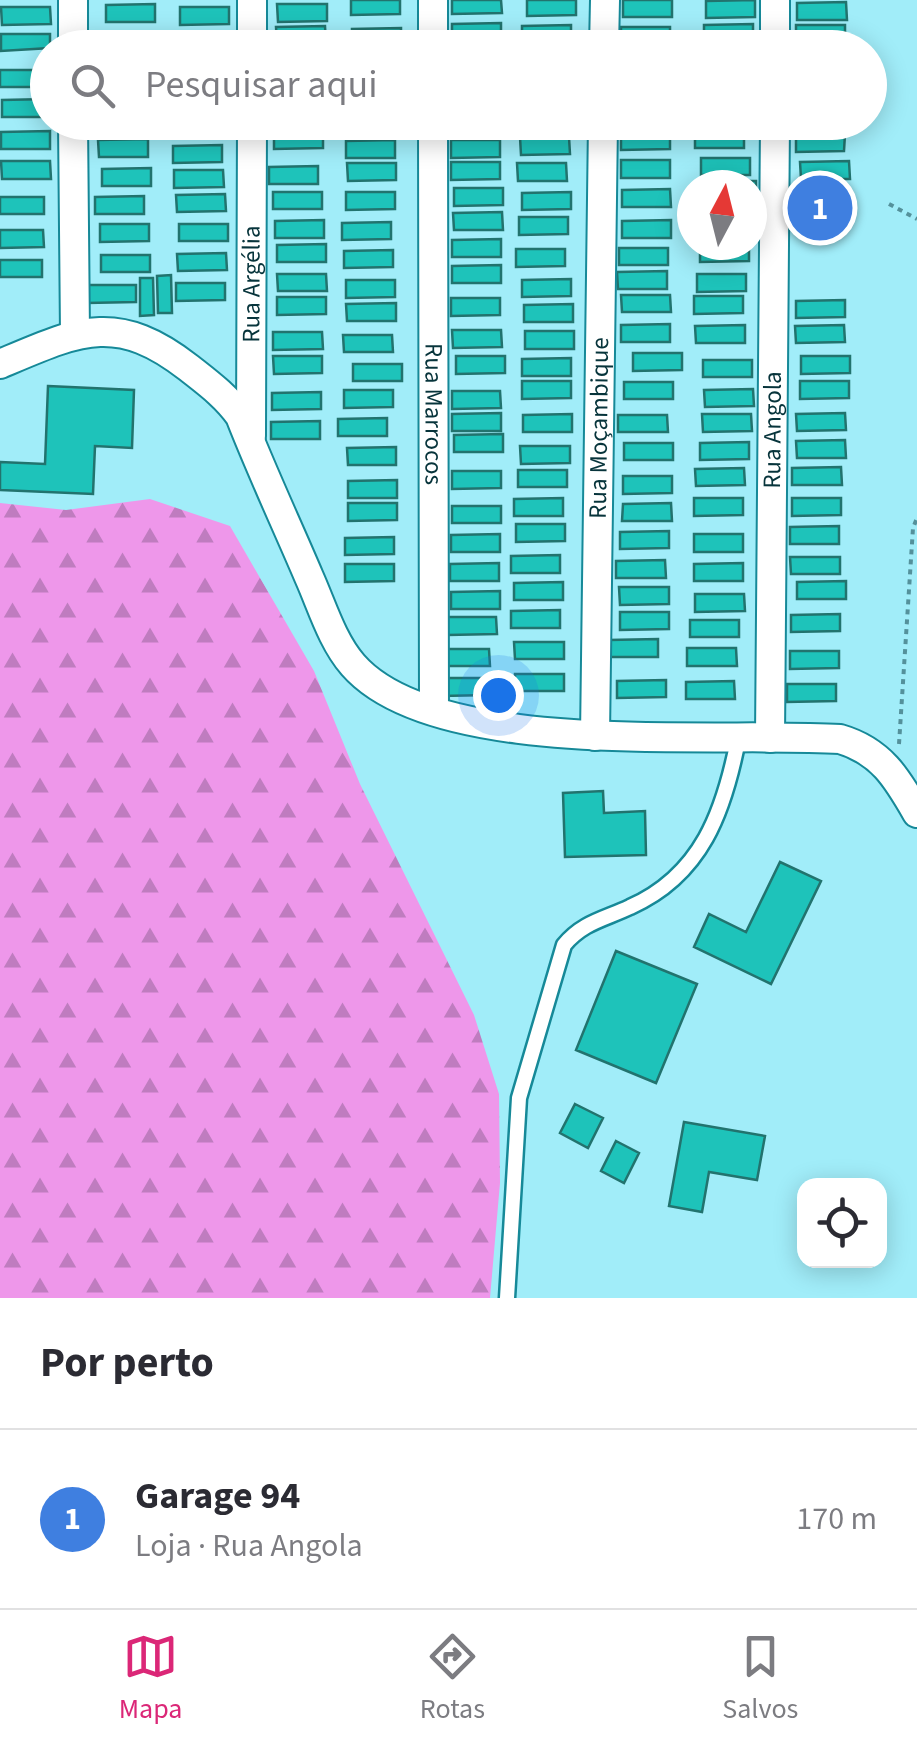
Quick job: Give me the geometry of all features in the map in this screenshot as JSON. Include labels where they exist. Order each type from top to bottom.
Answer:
[{"type":"street","points":[[73,0],[73,30]]},
{"type":"street","points":[[252,0],[252,30]]},
{"type":"street","points":[[432,0],[433,30]]},
{"type":"street","points":[[604,30],[605,0]]},
{"type":"street","points":[[775,0],[775,30]]},
{"type":"street","points":[[73,140],[75,334]]},
{"type":"street","name":"Rua Argélia","points":[[251,444],[252,140]]},
{"type":"street","name":"Rua Marrocos","points":[[433,140],[434,709]]},
{"type":"street","name":"Rua Moçambique","points":[[595,736],[603,140]]},
{"type":"street","name":"Rua Angola","points":[[770,738],[775,140]]},
{"type":"street","points":[[0,364],[75,334],[115,331],[159,345],[228,398],[350,662],[385,692],[493,724],[595,736],[738,740],[813,737],[854,743],[878,757],[897,778],[917,813]]},
{"type":"lane","points":[[508,1298],[519,1098],[564,945],[577,930],[654,896],[700,852],[721,811],[738,740]]},
{"type":"path","points":[[890,204],[917,219]]},
{"type":"path","points":[[897,778],[912,528],[917,518]]},
{"type":"green space","points":[[150,499],[230,526],[314,671],[360,784],[474,1015],[499,1094],[500,1183],[490,1298],[0,1298],[0,503],[66,510]]},
{"type":"building","points":[[351,0],[400,0],[400,14],[351,15]]},
{"type":"building","points":[[452,0],[501,0],[502,13],[452,14]]},
{"type":"building","points":[[527,0],[576,0],[576,15],[527,16]]},
{"type":"building","points":[[623,0],[672,0],[672,17],[623,17]]},
{"type":"building","points":[[755,0],[755,17],[706,18],[706,1]]},
{"type":"building","points":[[846,2],[847,20],[797,20],[797,3]]},
{"type":"building","points":[[155,4],[155,22],[106,22],[106,5]]},
{"type":"building","points":[[277,4],[327,4],[327,21],[278,22]]},
{"type":"building","points":[[1,7],[50,7],[51,24],[2,25]]},
{"type":"building","points":[[180,7],[229,7],[229,24],[180,25]]},
{"type":"building","points":[[501,23],[501,30],[452,30],[452,24]]},
{"type":"building","points":[[753,24],[753,30],[704,30],[704,25]]},
{"type":"building","points":[[571,25],[571,30],[522,30],[522,26]]},
{"type":"building","points":[[796,25],[845,25],[845,30],[796,30]]},
{"type":"building","points":[[325,26],[325,30],[276,30],[276,27]]},
{"type":"building","points":[[621,27],[670,27],[670,30]]},
{"type":"building","points":[[401,28],[401,30],[352,30]]},
{"type":"building","points":[[1,34],[30,34],[30,49],[1,51]]},
{"type":"building","points":[[0,70],[30,70],[30,87],[0,87]]},
{"type":"building","points":[[30,99],[30,117],[2,117],[2,100]]},
{"type":"building","points":[[30,131],[30,140],[50,140],[50,149],[1,149],[1,132]]},
{"type":"building","points":[[98,140],[148,140],[148,157],[99,157]]},
{"type":"building","points":[[274,140],[323,140],[323,148],[274,149]]},
{"type":"building","points":[[395,140],[395,158],[346,158],[346,141]]},
{"type":"building","points":[[451,140],[500,140],[500,157],[451,158]]},
{"type":"building","points":[[520,140],[569,140],[570,154],[521,155]]},
{"type":"building","points":[[621,140],[670,140],[670,149],[621,150]]},
{"type":"building","points":[[695,140],[744,140],[744,148],[695,148]]},
{"type":"building","points":[[796,140],[845,140],[844,151],[796,152]]},
{"type":"building","points":[[222,145],[222,162],[173,163],[173,146]]},
{"type":"building","points":[[701,158],[750,158],[750,170],[701,170]]},
{"type":"building","points":[[621,160],[670,160],[670,178],[621,178]]},
{"type":"building","points":[[1,161],[50,161],[51,179],[2,179]]},
{"type":"building","points":[[849,161],[850,179],[801,179],[800,162]]},
{"type":"building","points":[[451,162],[500,162],[500,179],[451,180]]},
{"type":"building","points":[[347,163],[396,163],[396,180],[348,181]]},
{"type":"building","points":[[517,163],[566,163],[567,181],[518,181]]},
{"type":"building","points":[[318,166],[318,184],[269,184],[269,167]]},
{"type":"building","points":[[151,168],[151,186],[102,186],[102,169]]},
{"type":"building","points":[[174,170],[223,170],[224,187],[174,188]]},
{"type":"building","points":[[454,188],[503,188],[503,205],[454,206]]},
{"type":"building","points":[[670,189],[671,207],[622,207],[622,190]]},
{"type":"building","points":[[801,189],[840,189],[840,228],[801,227]]},
{"type":"building","points":[[273,192],[322,192],[322,209],[273,209]]},
{"type":"building","points":[[346,192],[395,192],[395,209],[346,210]]},
{"type":"building","points":[[571,192],[571,209],[522,210],[522,193]]},
{"type":"building","points":[[225,194],[226,211],[177,212],[176,195]]},
{"type":"building","points":[[144,196],[144,214],[95,214],[95,197]]},
{"type":"building","points":[[0,197],[44,197],[44,214],[0,214]]},
{"type":"building","points":[[502,212],[503,230],[454,230],[453,213]]},
{"type":"building","points":[[519,217],[568,217],[568,234],[519,235]]},
{"type":"building","points":[[324,220],[324,238],[275,238],[275,221]]},
{"type":"building","points":[[671,220],[671,238],[622,238],[622,221]]},
{"type":"building","points":[[391,222],[391,239],[342,240],[342,223]]},
{"type":"building","points":[[100,224],[149,224],[149,241],[100,242]]},
{"type":"building","points":[[179,224],[228,224],[228,241],[179,241]]},
{"type":"building","points":[[0,230],[43,230],[44,247],[0,248]]},
{"type":"building","points":[[501,239],[501,257],[452,257],[452,240]]},
{"type":"building","points":[[326,244],[326,262],[277,262],[277,245]]},
{"type":"building","points":[[619,248],[668,248],[668,265],[619,265]]},
{"type":"building","points":[[516,249],[565,249],[565,266],[516,267]]},
{"type":"building","points":[[393,250],[393,267],[344,268],[344,251]]},
{"type":"building","points":[[226,253],[227,270],[178,271],[177,254]]},
{"type":"building","points":[[101,255],[150,255],[150,272],[101,272]]},
{"type":"building","points":[[0,260],[42,260],[42,277],[0,277]]},
{"type":"building","points":[[700,260],[749,260],[749,261]]},
{"type":"building","points":[[501,265],[501,283],[452,283],[452,266]]},
{"type":"building","points":[[667,271],[667,289],[618,289],[617,272]]},
{"type":"building","points":[[277,274],[326,274],[327,291],[278,291]]},
{"type":"building","points":[[697,274],[746,274],[746,291],[697,292]]},
{"type":"building","points":[[171,275],[172,313],[158,313],[157,276]]},
{"type":"building","points":[[140,278],[153,278],[154,315],[140,316]]},
{"type":"building","points":[[571,279],[571,296],[522,297],[522,280]]},
{"type":"building","points":[[346,280],[395,280],[395,297],[346,298]]},
{"type":"building","points":[[176,283],[225,283],[225,300],[176,301]]},
{"type":"building","points":[[87,285],[136,285],[136,302],[87,303]]},
{"type":"building","points":[[621,295],[670,295],[671,312],[622,312]]},
{"type":"building","points":[[694,296],[743,296],[743,313],[694,314]]},
{"type":"building","points":[[277,297],[326,297],[326,314],[277,315]]},
{"type":"building","points":[[451,298],[500,298],[500,315],[451,316]]},
{"type":"building","points":[[845,300],[845,317],[796,318],[796,301]]},
{"type":"building","points":[[396,303],[396,321],[347,321],[346,304]]},
{"type":"building","points":[[573,304],[573,322],[524,322],[524,305]]},
{"type":"building","points":[[670,324],[670,342],[621,342],[621,325]]},
{"type":"building","points":[[745,325],[745,343],[696,343],[695,326]]},
{"type":"building","points":[[844,325],[845,342],[796,343],[795,326]]},
{"type":"building","points":[[452,330],[501,330],[502,347],[453,348]]},
{"type":"building","points":[[525,331],[574,331],[574,349],[525,349]]},
{"type":"building","points":[[273,332],[322,332],[323,349],[273,350]]},
{"type":"building","points":[[343,335],[392,335],[393,352],[344,352]]},
{"type":"building","points":[[633,353],[682,353],[682,370],[633,371]]},
{"type":"building","points":[[273,356],[322,356],[322,373],[274,374]]},
{"type":"building","points":[[456,356],[505,356],[505,373],[456,374]]},
{"type":"building","points":[[801,356],[850,356],[850,373],[801,374]]},
{"type":"building","points":[[571,358],[571,376],[522,376],[522,359]]},
{"type":"building","points":[[703,360],[752,360],[752,377],[703,377]]},
{"type":"building","points":[[353,364],[402,364],[402,381],[353,381]]},
{"type":"building","points":[[522,381],[571,381],[571,398],[522,399]]},
{"type":"building","points":[[800,381],[849,381],[849,398],[800,399]]},
{"type":"building","points":[[624,382],[673,382],[673,399],[624,399]]},
{"type":"building","points":[[48,386],[134,390],[132,448],[95,446],[93,494],[0,490],[0,462],[45,464]]},
{"type":"building","points":[[753,389],[754,406],[705,407],[704,390]]},
{"type":"building","points":[[344,390],[393,390],[393,407],[344,408]]},
{"type":"building","points":[[452,391],[500,391],[501,408],[452,409]]},
{"type":"building","points":[[321,392],[321,409],[272,410],[272,393]]},
{"type":"building","points":[[501,413],[501,431],[452,431],[452,414]]},
{"type":"building","points":[[845,413],[846,430],[797,431],[796,414]]},
{"type":"building","points":[[572,414],[572,432],[523,432],[523,415]]},
{"type":"building","points":[[702,414],[751,414],[752,431],[703,432]]},
{"type":"building","points":[[618,415],[667,415],[668,432],[618,432]]},
{"type":"building","points":[[387,418],[387,436],[338,436],[338,419]]},
{"type":"building","points":[[320,421],[320,439],[271,439],[271,422]]},
{"type":"building","points":[[503,434],[503,452],[454,452],[454,435]]},
{"type":"building","points":[[845,440],[846,458],[797,458],[796,441]]},
{"type":"building","points":[[749,442],[749,459],[700,460],[700,443]]},
{"type":"building","points":[[624,443],[673,443],[673,460],[624,460]]},
{"type":"building","points":[[520,446],[570,446],[570,463],[521,464]]},
{"type":"building","points":[[396,447],[396,465],[348,465],[347,448]]},
{"type":"building","points":[[841,467],[842,485],[792,485],[792,468]]},
{"type":"building","points":[[744,468],[745,485],[696,486],[695,469]]},
{"type":"building","points":[[518,470],[567,470],[567,487],[518,487]]},
{"type":"building","points":[[452,471],[501,471],[501,488],[452,489]]},
{"type":"building","points":[[623,476],[672,476],[672,493],[623,494]]},
{"type":"building","points":[[397,480],[397,498],[348,498],[348,481]]},
{"type":"building","points":[[563,498],[563,516],[514,516],[514,499]]},
{"type":"building","points":[[694,498],[743,498],[743,515],[694,516]]},
{"type":"building","points":[[792,498],[841,498],[841,515],[792,516]]},
{"type":"building","points":[[348,503],[397,503],[397,520],[348,521]]},
{"type":"building","points":[[671,503],[672,521],[622,521],[623,504]]},
{"type":"building","points":[[452,506],[501,506],[501,523],[452,523]]},
{"type":"building","points":[[516,524],[565,524],[565,541],[516,542]]},
{"type":"building","points":[[839,526],[839,544],[790,544],[790,527]]},
{"type":"building","points":[[669,531],[669,548],[620,549],[620,532]]},
{"type":"building","points":[[500,534],[500,552],[451,552],[451,535]]},
{"type":"building","points":[[694,534],[743,534],[743,552],[694,552]]},
{"type":"building","points":[[394,537],[394,554],[345,555],[345,538]]},
{"type":"building","points":[[560,555],[560,573],[511,573],[511,556]]},
{"type":"building","points":[[790,557],[840,557],[840,574],[791,574]]},
{"type":"building","points":[[665,560],[666,578],[616,578],[616,561]]},
{"type":"building","points":[[499,563],[499,581],[450,581],[450,564]]},
{"type":"building","points":[[743,563],[743,581],[694,581],[694,564]]},
{"type":"building","points":[[345,564],[394,564],[394,581],[345,582]]},
{"type":"building","points":[[846,581],[846,599],[797,599],[797,582]]},
{"type":"building","points":[[563,582],[563,600],[514,600],[514,583]]},
{"type":"building","points":[[619,587],[669,587],[669,604],[620,605]]},
{"type":"building","points":[[500,591],[500,609],[451,609],[451,592]]},
{"type":"building","points":[[695,594],[744,594],[745,611],[695,612]]},
{"type":"building","points":[[560,610],[560,628],[511,628],[511,611]]},
{"type":"building","points":[[620,612],[669,612],[669,629],[620,630]]},
{"type":"building","points":[[840,614],[840,631],[791,632],[791,615]]},
{"type":"building","points":[[447,617],[496,617],[497,634],[448,635]]},
{"type":"building","points":[[690,620],[739,620],[739,637],[690,637]]},
{"type":"building","points":[[658,639],[658,657],[609,657],[609,640]]},
{"type":"building","points":[[514,642],[564,642],[564,659],[515,659]]},
{"type":"building","points":[[687,648],[736,648],[737,666],[687,666]]},
{"type":"building","points":[[440,649],[489,649],[490,666],[440,666]]},
{"type":"building","points":[[790,651],[839,651],[839,668],[790,669]]},
{"type":"building","points":[[515,674],[564,674],[564,691],[515,691]]},
{"type":"building","points":[[441,678],[490,678],[490,695],[441,696]]},
{"type":"building","points":[[666,680],[666,697],[617,698],[617,681]]},
{"type":"building","points":[[734,681],[735,699],[686,699],[686,682]]},
{"type":"building","points":[[787,684],[836,684],[836,701],[787,702]]},
{"type":"building","points":[[603,791],[604,813],[645,811],[646,855],[565,857],[563,793]]},
{"type":"building","points":[[780,862],[821,881],[771,984],[694,947],[709,914],[746,932]]},
{"type":"building","points":[[616,951],[697,984],[656,1083],[576,1050]]},
{"type":"building","points":[[575,1104],[603,1118],[588,1148],[560,1133]]},
{"type":"building","points":[[684,1122],[765,1136],[757,1180],[709,1172],[702,1212],[669,1206]]},
{"type":"building","points":[[616,1141],[639,1153],[624,1183],[601,1171]]},
{"type":"place","name":"Garage 94","points":[[820,208]]}]
